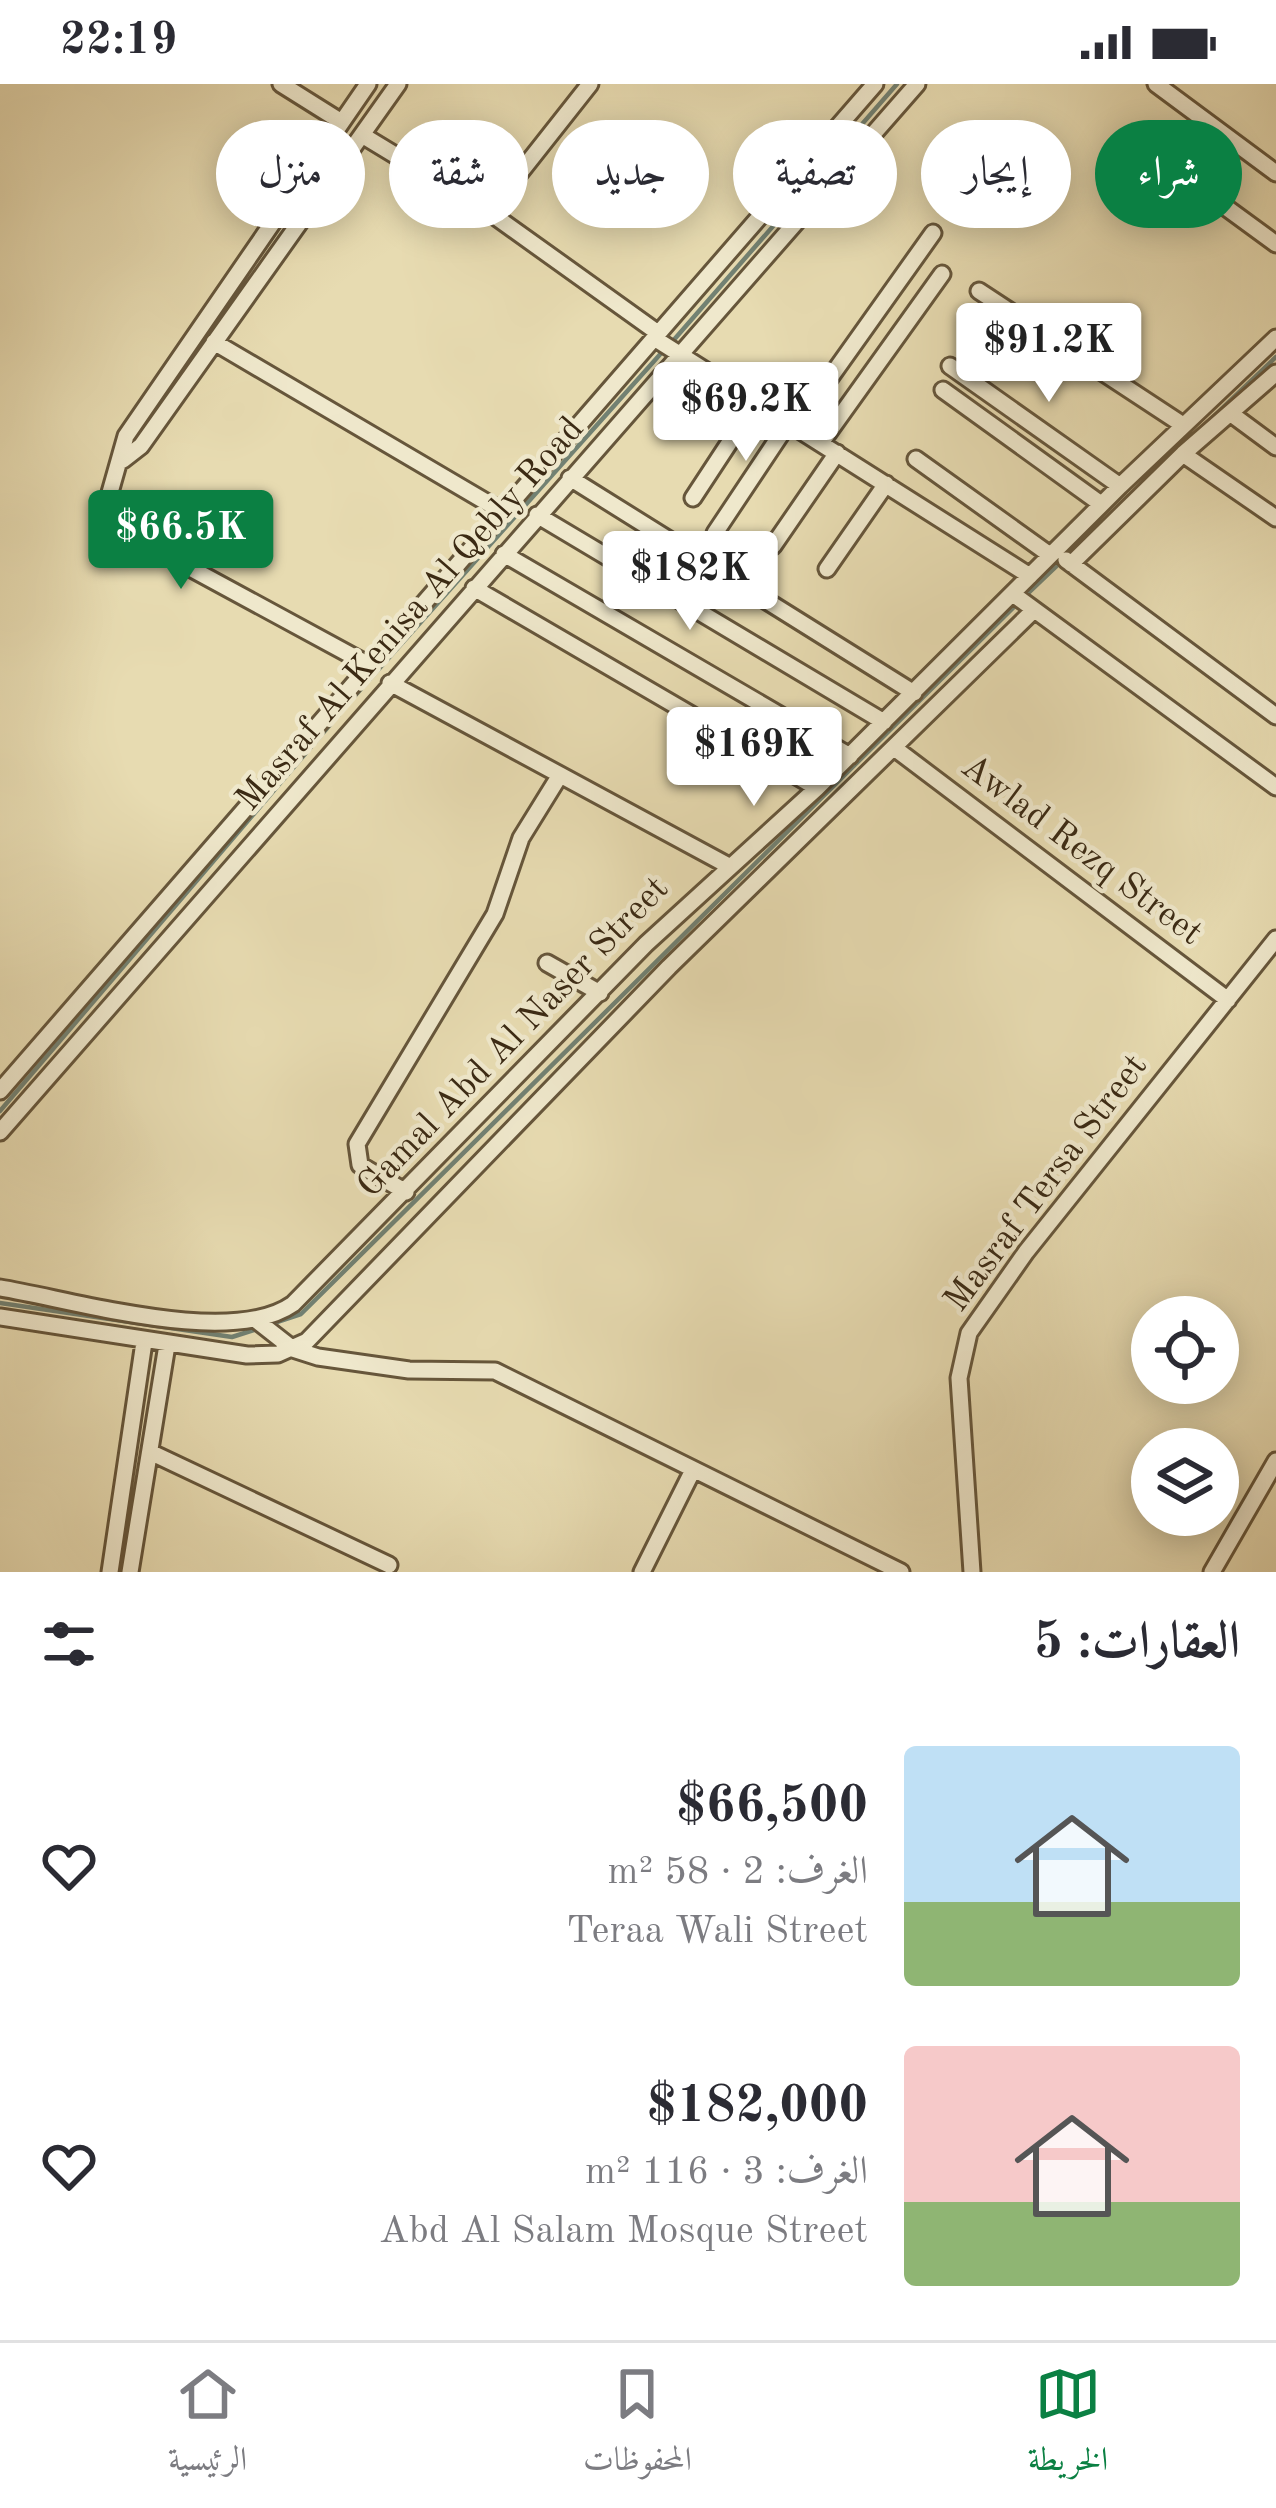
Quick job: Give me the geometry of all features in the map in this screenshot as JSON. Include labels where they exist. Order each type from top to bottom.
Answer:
[{"type":"street","points":[[281,84],[338,120]]},
{"type":"street","points":[[341,120],[368,84]]},
{"type":"street","points":[[365,131],[398,84]]},
{"type":"street","points":[[528,163],[590,84]]},
{"type":"street","name":"Masraf Al Kenisa Al Qebly Road","points":[[0,1091],[874,84]]},
{"type":"street","name":"Masraf Al Kenisa Al Qebly Road","points":[[0,1132],[916,84]]},
{"type":"street","points":[[1156,84],[1276,173]]},
{"type":"street","points":[[1242,219],[1276,244]]},
{"type":"street","points":[[267,228],[126,436],[124,460],[107,503],[120,530],[369,665]]},
{"type":"street","points":[[124,460],[141,446],[296,228]]},
{"type":"street","points":[[511,228],[679,353],[1030,576]]},
{"type":"street","points":[[715,533],[933,233]]},
{"type":"street","points":[[821,443],[941,274]]},
{"type":"street","points":[[979,291],[1183,425]]},
{"type":"street","points":[[214,342],[503,512]]},
{"type":"street","name":"Gamal Abd Al Naser Street","points":[[1060,557],[1101,504],[1273,346]]},
{"type":"street","points":[[950,366],[1120,486]]},
{"type":"street","name":"Gamal Abd Al Naser Street","points":[[286,1344],[319,1330],[667,965],[897,750],[1022,601],[1030,576],[1060,557],[1276,373]]},
{"type":"street","points":[[943,390],[1101,504]]},
{"type":"street","points":[[693,498],[756,402]]},
{"type":"street","points":[[1230,413],[1276,447]]},
{"type":"street","points":[[773,546],[837,453]]},
{"type":"street","points":[[1183,454],[1276,518]]},
{"type":"street","points":[[916,459],[1060,557],[1276,716]]},
{"type":"street","points":[[541,470],[567,481],[914,692]]},
{"type":"street","points":[[827,569],[886,484]]},
{"type":"street","points":[[537,515],[884,722]]},
{"type":"street","points":[[504,554],[850,756]]},
{"type":"street","points":[[474,588],[818,788]]},
{"type":"street","points":[[1022,601],[1276,787]]},
{"type":"street","name":"Gamal Abd Al Naser Street","points":[[258,1323],[293,1304],[728,865],[818,788],[914,692],[1022,601]]},
{"type":"street","points":[[390,683],[728,865]]},
{"type":"street","name":"Awlad Rezq Street","points":[[897,750],[1228,1000]]},
{"type":"street","points":[[406,1192],[360,1165],[357,1144],[495,914],[521,838],[560,775]]},
{"type":"street","name":"Masraf Tersa Street","points":[[972,1572],[959,1378],[963,1346],[1026,1252],[1276,939]]},
{"type":"street","points":[[649,946],[667,965]]},
{"type":"street","points":[[547,963],[600,993]]},
{"type":"street","points":[[0,1288],[105,1319],[144,1342],[262,1356],[286,1344]]},
{"type":"street","points":[[0,1317],[258,1323],[286,1344],[388,1368],[488,1369],[902,1572]]},
{"type":"street","points":[[110,1572],[144,1342]]},
{"type":"street","points":[[130,1572],[167,1345]]},
{"type":"street","points":[[150,1452],[389,1564]]},
{"type":"street","points":[[1212,1572],[1276,1461]]},
{"type":"street","points":[[642,1572],[693,1470]]},
{"type":"waterway","points":[[672,342],[897,84]]},
{"type":"waterway","points":[[0,1111],[352,699],[664,350]]},
{"type":"waterway","points":[[1024,597],[1276,357]]},
{"type":"waterway","points":[[271,1324],[301,1314],[1016,605]]},
{"type":"waterway","points":[[0,1303],[232,1337],[260,1328]]}]
